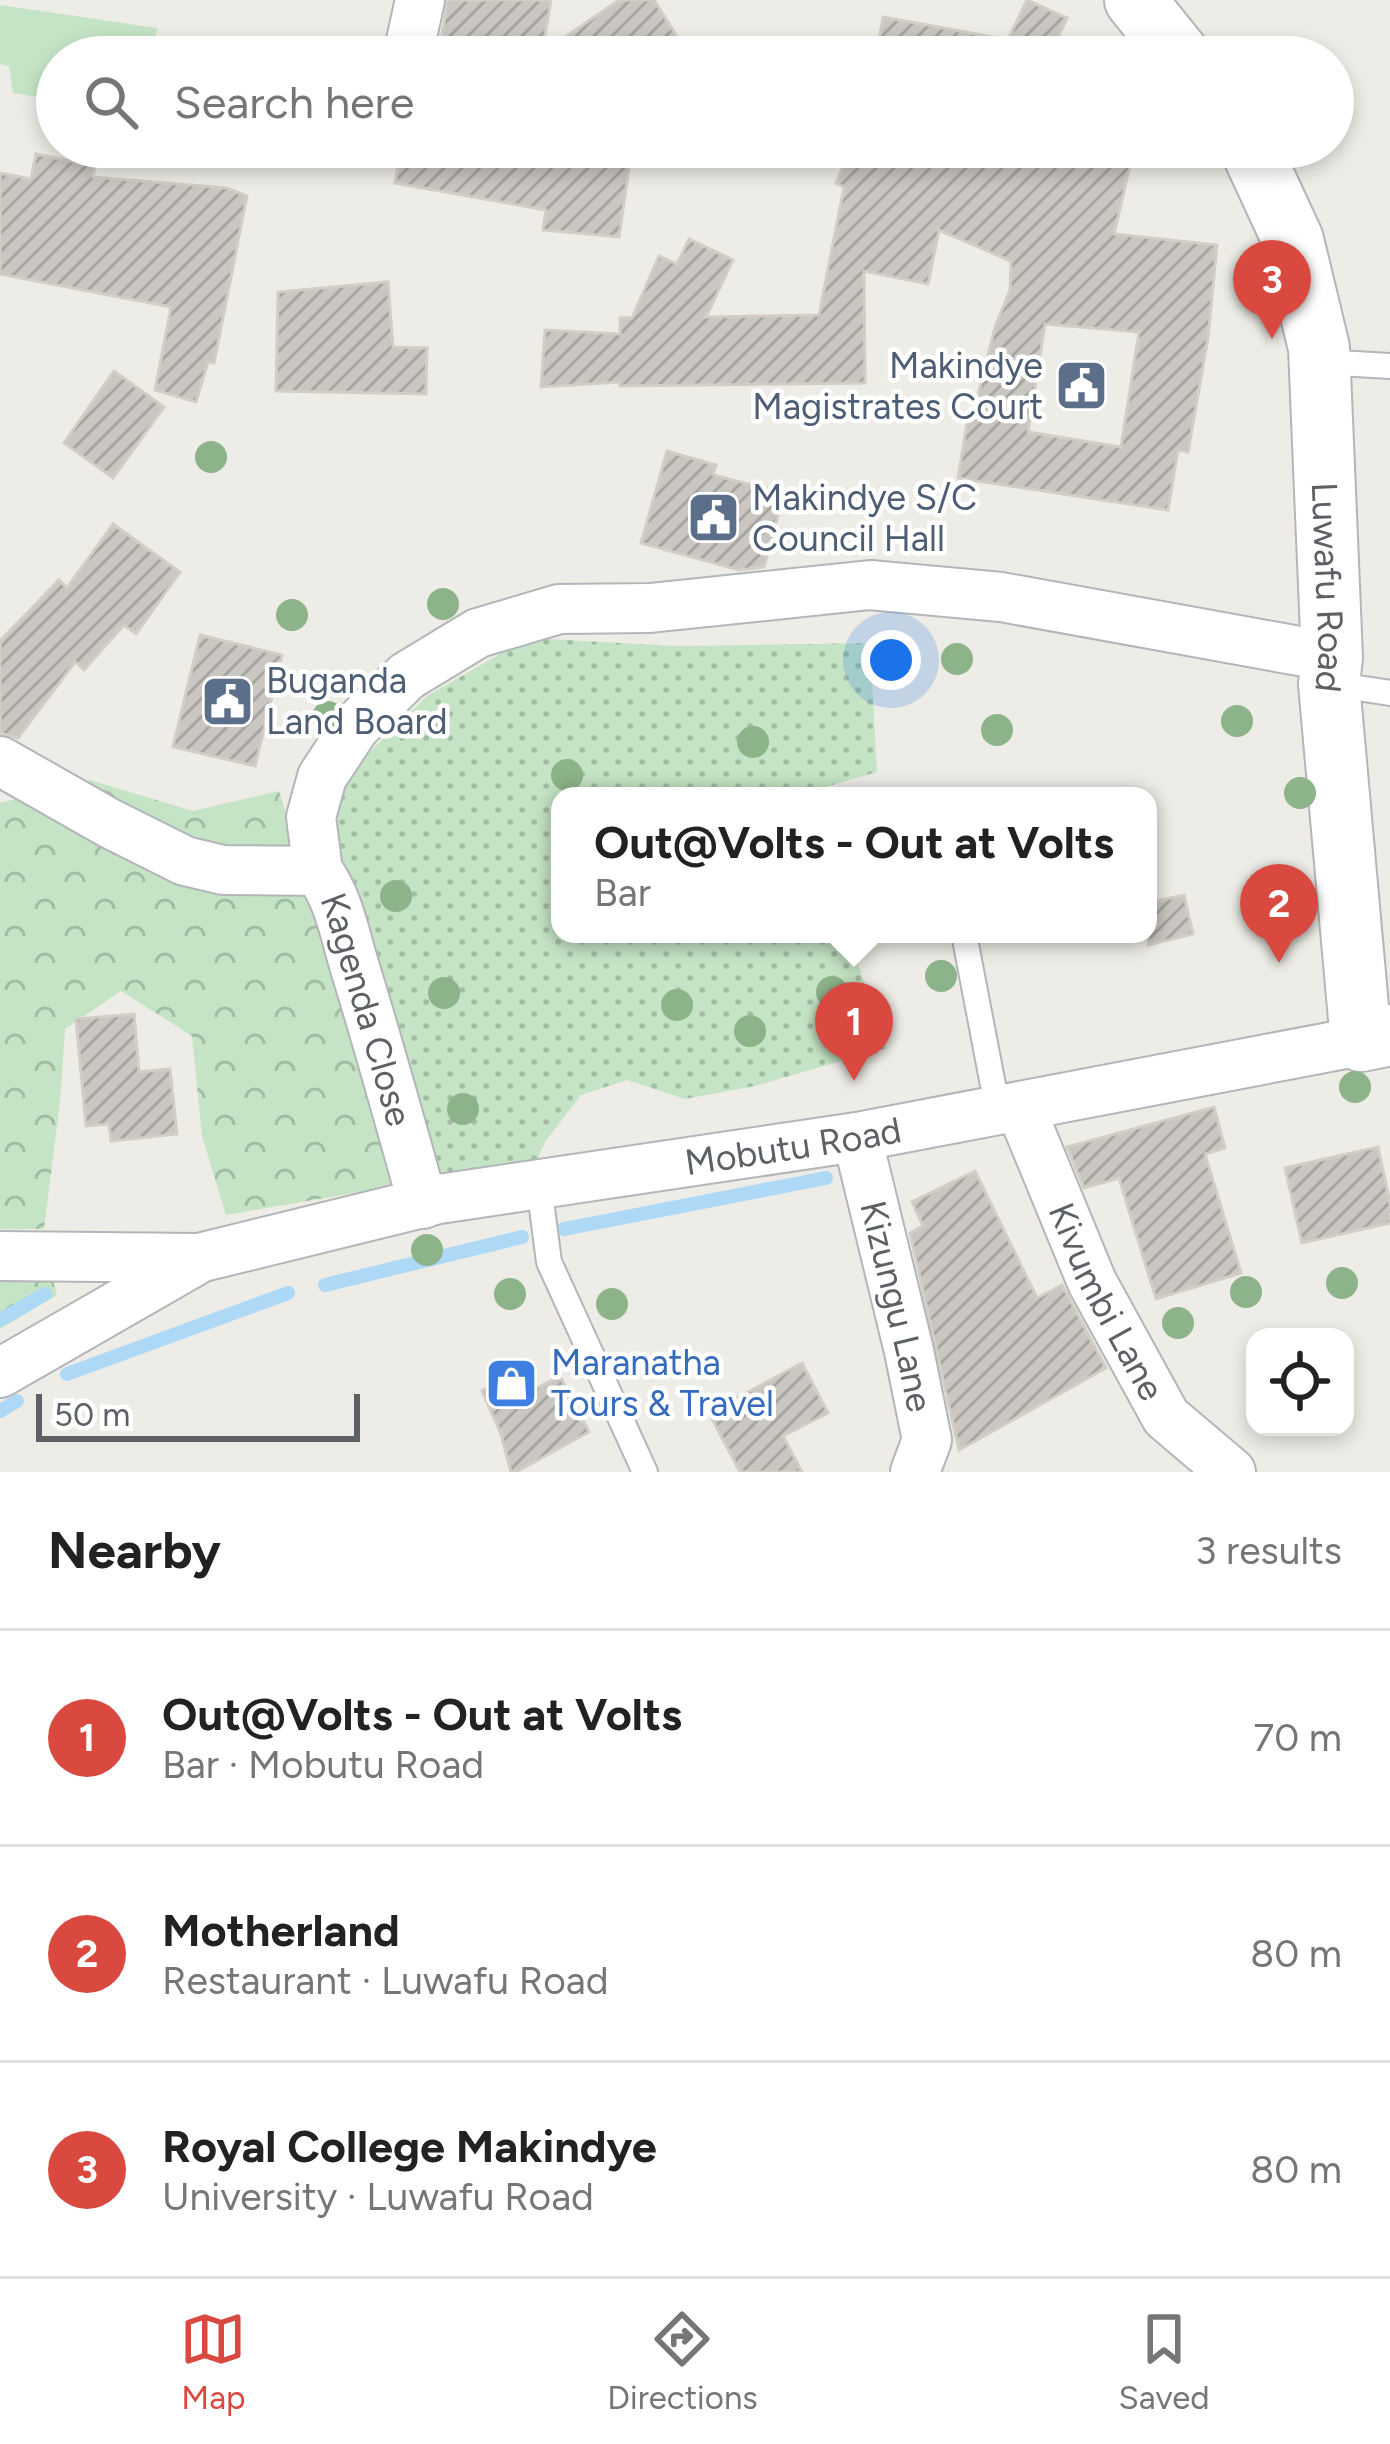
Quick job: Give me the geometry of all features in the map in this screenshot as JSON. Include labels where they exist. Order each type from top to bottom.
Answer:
[{"type":"street","points":[[412,36],[420,0]]},
{"type":"street","points":[[1135,0],[1164,36]]},
{"type":"street","name":"Luwafu Road","points":[[1260,168],[1293,240],[1318,348],[1331,670],[1376,1038]]},
{"type":"street","points":[[318,872],[311,818],[322,777],[355,727],[407,676],[478,633],[559,609],[650,608],[870,585],[1001,597],[1331,670]]},
{"type":"street","name":"Kagenda Close","points":[[0,761],[109,824],[185,860],[223,870],[318,872],[329,885],[343,928],[423,1204]]},
{"type":"street","name":"Mobutu Road","points":[[199,1258],[423,1204],[857,1137],[1376,1038]]},
{"type":"street","name":"Kivumbi Lane","points":[[1009,1109],[1092,1282],[1166,1417],[1231,1472]]},
{"type":"street","name":"Kizungu Lane","points":[[857,1137],[927,1440],[915,1472]]},
{"type":"street","points":[[0,1256],[199,1258]]},
{"type":"street","points":[[0,1373],[199,1258]]},
{"type":"lane","points":[[1318,362],[1390,367]]},
{"type":"lane","points":[[1331,670],[1390,693]]},
{"type":"lane","points":[[966,943],[1009,1109]]},
{"type":"lane","points":[[539,1185],[549,1262],[645,1472]]},
{"type":"green space","points":[[0,5],[157,28],[156,36],[36,36],[36,97],[13,93],[9,66],[0,64]]},
{"type":"green space","points":[[528,638],[677,646],[870,643],[877,772],[825,787],[551,787],[551,943],[851,943],[886,1048],[755,1086],[685,1099],[627,1080],[581,1095],[545,1142],[534,1167],[437,1184],[332,842],[337,784],[427,696]]},
{"type":"green space","points":[[90,780],[193,811],[279,791],[400,1185],[226,1215],[202,1136],[192,1036],[121,991],[65,1029],[44,1229],[0,1229],[0,803]]},
{"type":"green space","points":[[0,1279],[53,1281],[57,1295],[0,1329]]},
{"type":"building","points":[[448,0],[551,0],[545,36],[442,34]]},
{"type":"building","points":[[619,0],[654,0],[677,36],[567,36]]},
{"type":"building","points":[[1027,0],[1067,18],[1059,36],[1010,36]]},
{"type":"building","points":[[883,17],[988,36],[880,36]]},
{"type":"building","points":[[36,154],[36,168],[95,168],[93,177],[227,188],[247,196],[214,363],[208,362],[196,402],[155,390],[171,307],[0,274],[0,173],[31,179]]},
{"type":"building","points":[[398,168],[629,168],[619,237],[543,230],[546,210],[395,183]]},
{"type":"building","points":[[842,168],[1129,168],[1114,234],[1217,245],[1208,338],[1188,452],[1178,450],[1168,510],[958,478],[967,423],[971,423],[995,327],[1010,290],[1011,261],[939,230],[928,284],[864,271],[865,383],[620,386],[620,382],[541,387],[545,330],[620,334],[620,318],[632,318],[659,256],[677,264],[689,239],[733,260],[706,317],[819,315],[844,187],[836,183]],"holes":[[[1045,324],[1139,332],[1121,447],[1028,432]]]},
{"type":"building","points":[[388,282],[393,347],[427,348],[426,394],[276,391],[278,292]]},
{"type":"building","points":[[114,371],[164,407],[113,478],[64,443]]},
{"type":"building","name":"Makindye S/C Council Hall","points":[[667,451],[716,465],[713,475],[784,493],[764,567],[739,570],[641,543]]},
{"type":"building","points":[[113,524],[180,572],[136,634],[124,625],[84,670],[75,662],[18,738],[0,733],[0,641],[59,580],[67,588]]},
{"type":"building","name":"Buganda Land Board","points":[[200,635],[282,655],[255,766],[173,747]]},
{"type":"building","points":[[1184,895],[1193,934],[1157,943],[1157,901]]},
{"type":"building","points":[[134,1014],[139,1072],[170,1069],[177,1134],[111,1141],[109,1124],[86,1126],[76,1019]]},
{"type":"building","points":[[1214,1107],[1225,1148],[1205,1154],[1241,1273],[1156,1299],[1119,1178],[1084,1188],[1067,1147]]},
{"type":"building","points":[[1378,1147],[1390,1223],[1302,1243],[1285,1168]]},
{"type":"building","points":[[975,1171],[1037,1298],[1062,1285],[1106,1368],[959,1450],[910,1233],[923,1226],[912,1202]]},
{"type":"building","points":[[802,1363],[828,1413],[783,1436],[802,1472],[740,1472],[709,1413]]},
{"type":"building","points":[[516,1373],[527,1393],[560,1376],[589,1432],[511,1472],[482,1391]]},
{"type":"waterway","points":[[564,1229],[826,1178]]},
{"type":"waterway","points":[[325,1285],[522,1237]]},
{"type":"waterway","points":[[67,1374],[288,1293]]},
{"type":"waterway","points":[[0,1320],[45,1294]]},
{"type":"waterway","points":[[0,1411],[17,1401]]},
{"type":"place","name":"Royal College Makindye","points":[[1272,339]]},
{"type":"place","name":"Makindye Magistrates Court","points":[[1082,386]]},
{"type":"place","name":"Makindye S/C Council Hall","points":[[713,518]]},
{"type":"place","name":"Buganda Land Board","points":[[227,701]]},
{"type":"place","name":"Motherland","points":[[1279,963]]},
{"type":"place","name":"Out@Volts - Out at Volts","points":[[854,1081]]},
{"type":"place","name":"Maranatha Tours & Travel","points":[[512,1383]]}]
